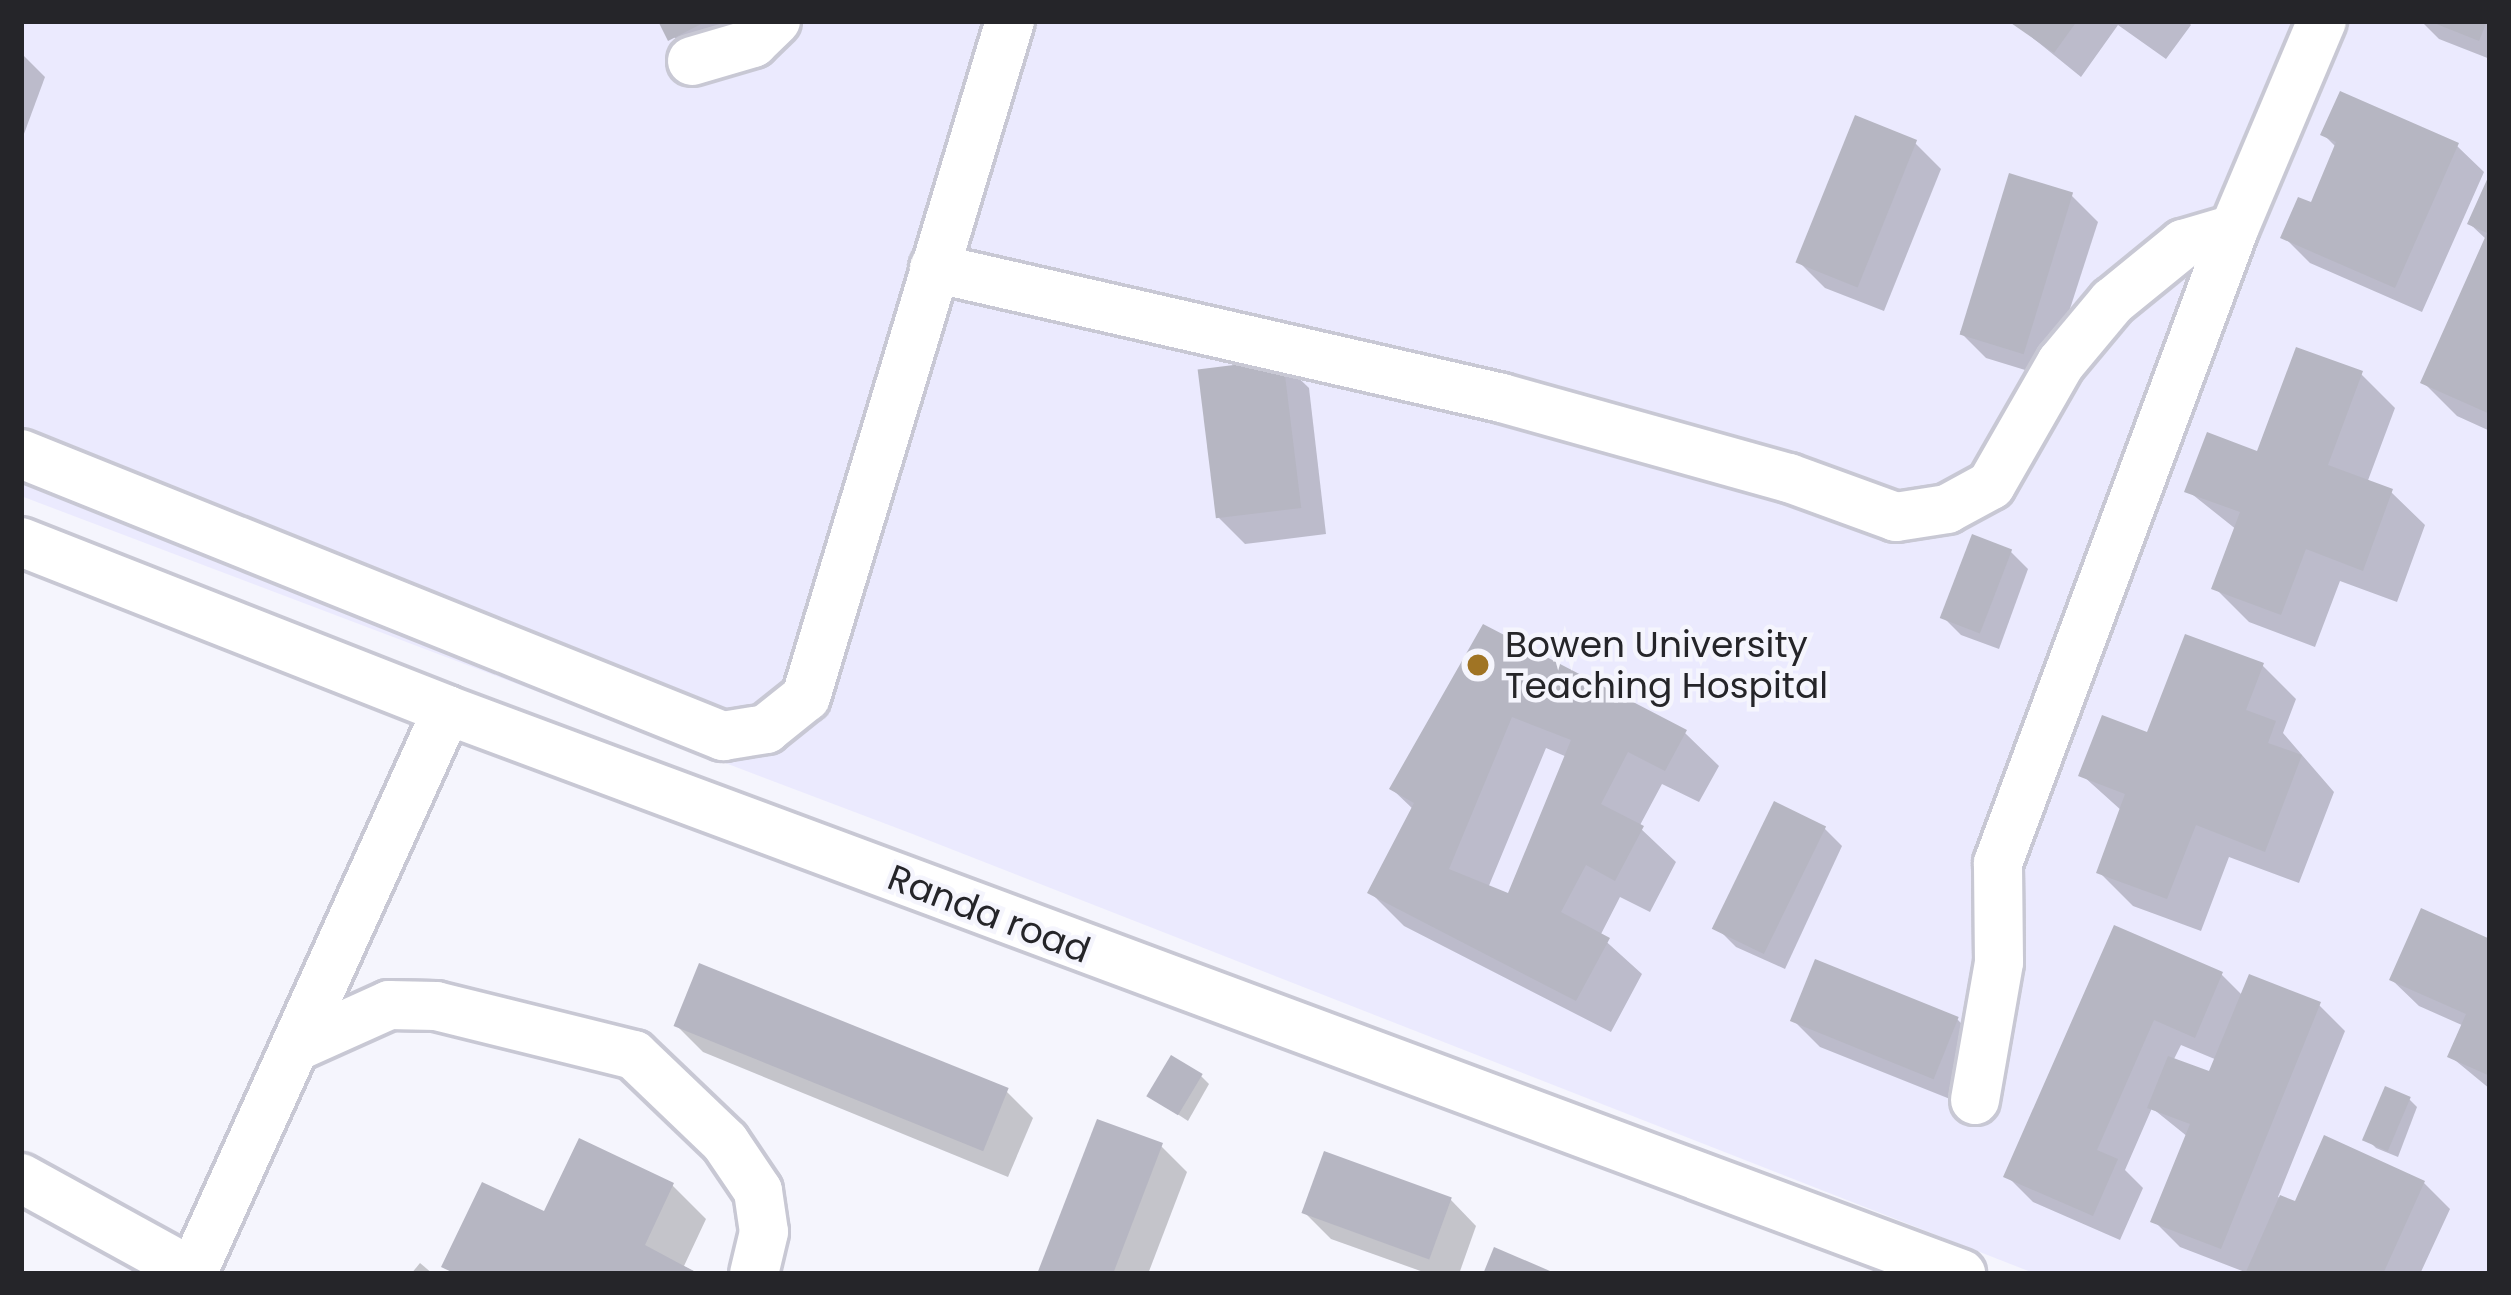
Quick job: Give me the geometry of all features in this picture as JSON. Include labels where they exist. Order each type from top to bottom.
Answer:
[{"type":"street","points":[[692,62],[752,43],[776,21]]},
{"type":"street","points":[[21,454],[723,736],[766,729],[806,697],[1010,21]]},
{"type":"street","points":[[1975,1100],[1999,962],[1998,863],[2234,229],[2322,21]]},
{"type":"street","points":[[934,268],[1502,398],[1789,478],[1896,517],[1947,509],[1991,485],[2061,363],[2113,302],[2183,244],[2234,229]]},
{"type":"street","name":"Randa road","points":[[21,542],[447,710],[1961,1274]]},
{"type":"street","points":[[21,1178],[192,1273],[447,710]]},
{"type":"street","points":[[296,1047],[389,1005],[436,1006],[634,1055],[725,1142],[758,1191],[764,1232],[754,1274]]},
{"type":"shaded area","name":"Bowen University Teaching Hospital","points":[[21,21],[2490,21],[2490,1274],[2036,1274],[910,833],[21,496]]},
{"type":"building","points":[[658,21],[707,21],[668,41]]},
{"type":"building","points":[[2008,21],[2077,21],[2054,53]]},
{"type":"building","points":[[2429,21],[2487,21],[2479,41]]},
{"type":"building","points":[[2340,91],[2459,143],[2395,288],[2280,238],[2298,197],[2311,202],[2336,142],[2320,135]]},
{"type":"building","points":[[1855,115],[1917,140],[1858,288],[1795,262]]},
{"type":"building","points":[[2009,173],[2073,193],[2024,354],[1960,335]]},
{"type":"building","points":[[2490,173],[2490,414],[2420,383],[2487,233],[2467,224]]},
{"type":"building","points":[[2296,347],[2363,371],[2328,465],[2393,489],[2363,571],[2306,549],[2281,615],[2211,589],[2240,512],[2184,492],[2207,432],[2257,451]]},
{"type":"building","points":[[1283,359],[1301,508],[1216,518],[1198,369]]},
{"type":"building","points":[[1972,534],[2012,549],[1980,633],[1940,618]]},
{"type":"building","points":[[1483,624],[1687,730],[1665,771],[1628,752],[1601,804],[1644,826],[1615,881],[1586,865],[1561,912],[1610,938],[1576,1001],[1367,893],[1414,803],[1389,789]],"holes":[[[1512,717],[1571,740],[1508,893],[1449,869]]]},
{"type":"building","points":[[2185,634],[2264,663],[2246,710],[2276,721],[2268,743],[2302,755],[2265,852],[2196,825],[2167,899],[2096,873],[2125,794],[2078,776],[2102,715],[2147,732]]},
{"type":"building","points":[[1774,801],[1826,826],[1764,954],[1712,929]]},
{"type":"building","points":[[2421,908],[2490,939],[2490,1076],[2447,1057],[2466,1014],[2389,980]]},
{"type":"building","points":[[2114,925],[2223,972],[2195,1038],[2154,1020],[2097,1150],[2118,1159],[2093,1216],[2003,1177]]},
{"type":"building","points":[[1815,959],[1959,1017],[1934,1079],[1790,1021]]},
{"type":"building","points":[[699,963],[1009,1088],[983,1151],[674,1026]]},
{"type":"building","points":[[2249,974],[2321,1002],[2221,1249],[2150,1222],[2190,1124],[2147,1108],[2168,1056],[2209,1071]]},
{"type":"building","points":[[1171,1055],[1203,1074],[1178,1115],[1146,1096]]},
{"type":"building","points":[[2385,1086],[2411,1097],[2388,1151],[2362,1140]]},
{"type":"building","points":[[1097,1119],[1163,1143],[1113,1274],[1037,1274]]},
{"type":"building","points":[[2324,1135],[2425,1181],[2383,1274],[2245,1274],[2280,1195],[2295,1201]]},
{"type":"building","points":[[579,1138],[674,1183],[645,1245],[699,1274],[456,1274],[441,1267],[482,1182],[544,1211]]},
{"type":"building","points":[[1324,1151],[1452,1198],[1429,1260],[1301,1213]]},
{"type":"building","points":[[1494,1247],[1557,1274],[1483,1274]]},
{"type":"place","name":"Bowen University Teaching Hospital","points":[[1478,665]]}]
